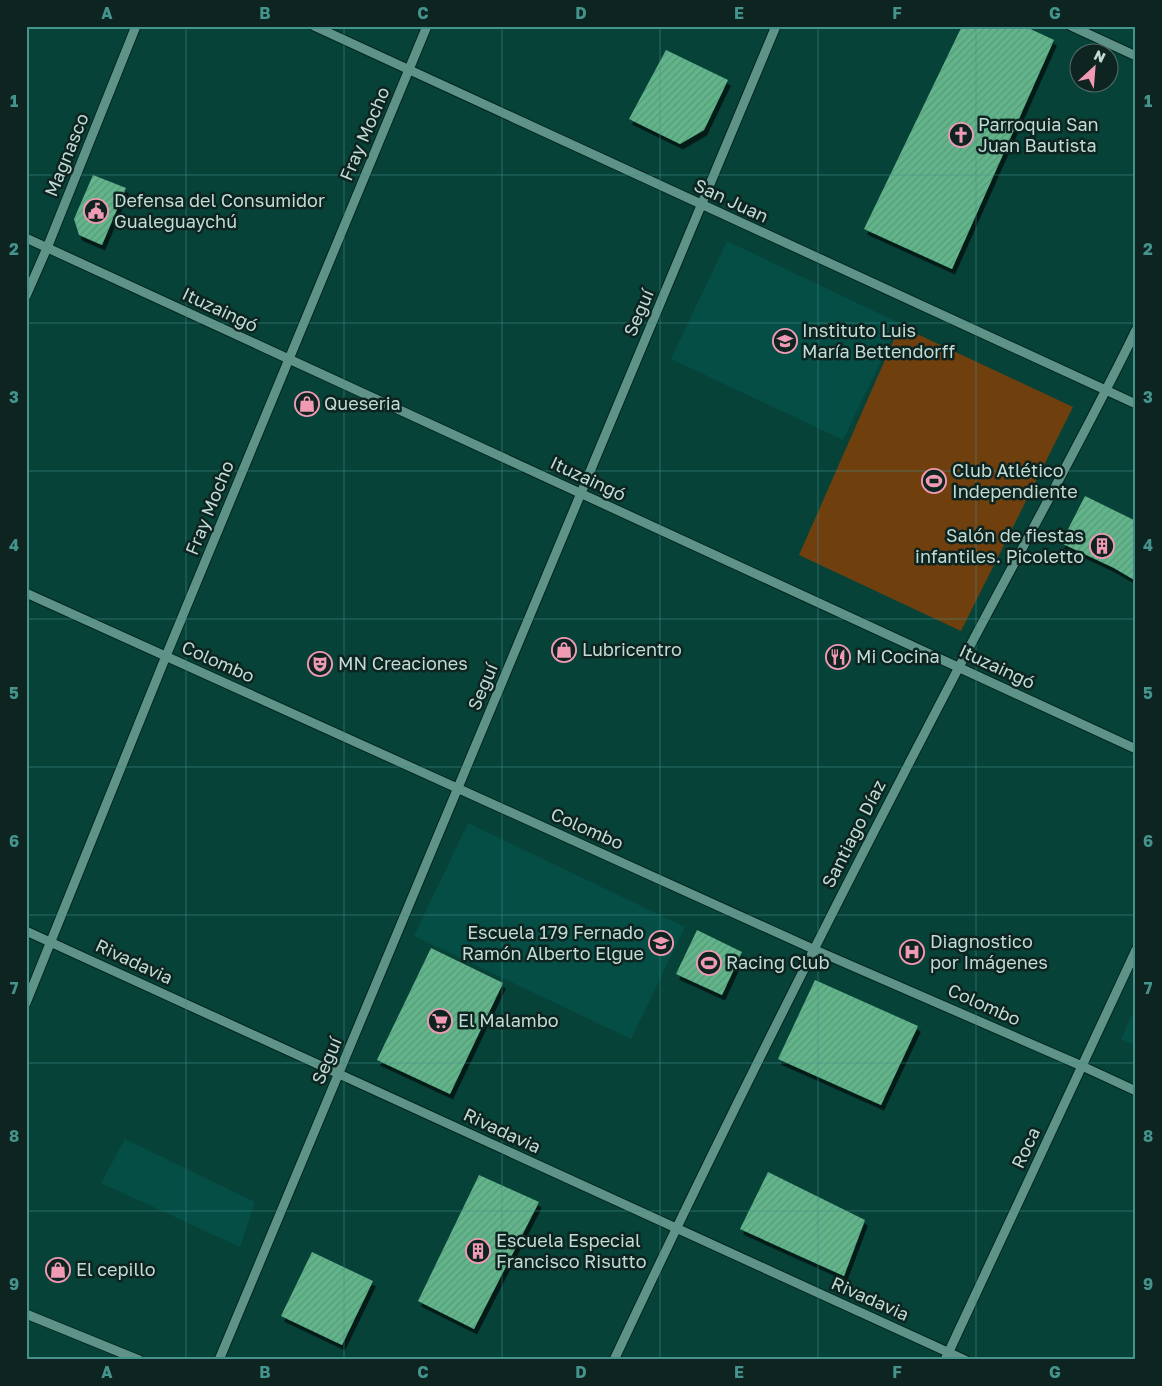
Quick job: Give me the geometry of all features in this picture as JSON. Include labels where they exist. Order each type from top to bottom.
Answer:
[{"type":"street","name":"Magnasco","points":[[26,296],[136,26]]},
{"type":"street","name":"San Juan","points":[[314,26],[1136,404]]},
{"type":"street","name":"Fray Mocho","points":[[26,1003],[166,656],[427,26]]},
{"type":"street","name":"Seguí","points":[[218,1360],[776,26]]},
{"type":"street","points":[[1071,26],[1136,56]]},
{"type":"street","name":"Ituzaingó","points":[[26,238],[1136,749]]},
{"type":"street","name":"Santiago Díaz","points":[[614,1360],[676,1228],[814,949],[958,667],[1106,391],[1136,330]]},
{"type":"street","name":"Colombo","points":[[26,593],[814,949],[1136,1091]]},
{"type":"street","name":"Rivadavia","points":[[26,931],[676,1228],[947,1356],[965,1360]]},
{"type":"street","name":"Roca","points":[[947,1356],[1136,950]]},
{"type":"street","points":[[26,1314],[139,1360]]},
{"type":"shaded area","name":"Instituto Luis María Bettendorff","points":[[727,241],[899,323],[843,440],[671,359]]},
{"type":"shaded area","name":"Club Atlético Independiente","points":[[900,326],[1073,407],[961,631],[799,555]]},
{"type":"shaded area","name":"Racing Club","points":[[468,823],[685,927],[631,1039],[414,936]]},
{"type":"shaded area","points":[[1136,1007],[1136,1046],[1121,1039]]},
{"type":"shaded area","points":[[125,1139],[255,1202],[240,1247],[101,1183]]},
{"type":"building","name":"Parroquia San Juan Bautista","points":[[962,26],[1024,26],[1054,40],[952,269],[864,229]]},
{"type":"building","points":[[666,50],[728,80],[704,130],[680,144],[629,119]]},
{"type":"building","name":"Defensa del Consumidor Gualeguaychú","points":[[93,175],[126,188],[102,245],[79,235],[74,219]]},
{"type":"building","name":"Salón de fiestas infantiles. Picoletto","points":[[1085,496],[1136,521],[1136,581],[1114,568],[1061,543]]},
{"type":"building","name":"Racing Club","points":[[697,930],[742,952],[722,995],[676,974]]},
{"type":"building","name":"El Malambo","points":[[431,948],[503,983],[450,1094],[377,1060]]},
{"type":"building","points":[[815,980],[918,1026],[881,1105],[778,1059]]},
{"type":"building","points":[[768,1172],[865,1220],[844,1276],[740,1229]]},
{"type":"building","name":"Escuela Especial Francisco Risutto","points":[[479,1175],[539,1202],[474,1329],[418,1301]]},
{"type":"building","points":[[312,1252],[373,1281],[342,1345],[281,1316]]},
{"type":"place","name":"Parroquia San Juan Bautista","points":[[961,135]]},
{"type":"place","name":"Defensa del Consumidor Gualeguaychú","points":[[96,211]]},
{"type":"place","name":"Instituto Luis María Bettendorff","points":[[785,341]]},
{"type":"place","name":"Queseria","points":[[307,404]]},
{"type":"place","name":"Club Atlético Independiente","points":[[934,481]]},
{"type":"place","name":"Salón de fiestas infantiles. Picoletto","points":[[1102,546]]},
{"type":"place","name":"Lubricentro","points":[[564,650]]},
{"type":"place","name":"Mi Cocina","points":[[838,657]]},
{"type":"place","name":"MN Creaciones","points":[[320,664]]},
{"type":"place","name":"Escuela 179 Fernado Ramón Alberto Elgue","points":[[661,943]]},
{"type":"place","name":"Diagnostico por Imágenes","points":[[912,952]]},
{"type":"place","name":"Racing Club","points":[[709,963]]},
{"type":"place","name":"El Malambo","points":[[440,1021]]},
{"type":"place","name":"Escuela Especial Francisco Risutto","points":[[478,1251]]},
{"type":"place","name":"El cepillo","points":[[58,1270]]}]
